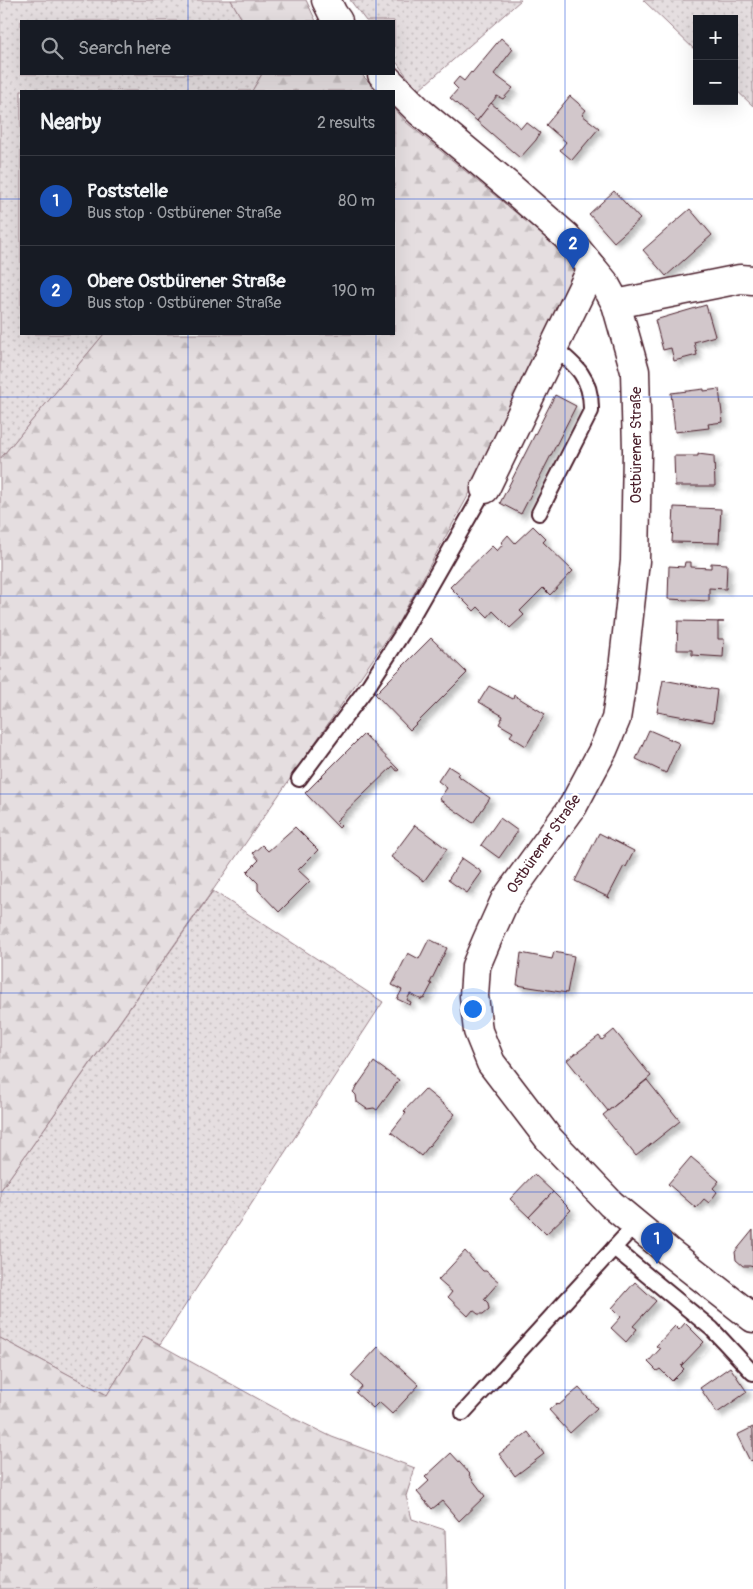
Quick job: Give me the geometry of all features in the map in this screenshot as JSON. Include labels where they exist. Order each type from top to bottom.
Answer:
[{"type":"street","points":[[326,0],[337,20]]},
{"type":"street","name":"Ostbürener Straße","points":[[383,75],[420,112],[566,236],[604,282],[616,304],[635,371],[637,451],[634,561],[616,719],[603,750],[573,806],[505,900],[476,966],[474,996],[478,1031],[491,1063],[549,1140],[611,1204],[635,1225],[753,1318]]},
{"type":"street","points":[[485,489],[552,346],[592,268]]},
{"type":"street","points":[[616,304],[740,279],[753,280]]},
{"type":"lane","points":[[539,513],[591,411],[591,398],[584,378],[575,364],[552,346]]},
{"type":"lane","points":[[299,779],[369,685],[402,634],[485,489]]},
{"type":"lane","points":[[464,1413],[635,1225]]},
{"type":"lane","points":[[614,1248],[712,1329],[753,1373]]},
{"type":"green space","points":[[0,0],[231,0],[242,20],[20,20],[20,75],[261,75],[253,90],[20,90],[20,335],[103,335],[0,459]]},
{"type":"green space","points":[[231,0],[306,0],[316,20],[242,20]]},
{"type":"green space","points":[[350,0],[521,0],[418,91],[395,60],[395,20],[365,20]]},
{"type":"green space","points":[[643,0],[753,0],[753,106],[738,92],[738,15],[693,15],[693,48]]},
{"type":"green space","points":[[261,75],[362,75],[377,90],[253,90]]},
{"type":"green space","points":[[395,109],[406,122],[578,264],[528,376],[484,467],[398,623],[213,890],[0,1191],[0,459],[103,335],[395,335]]},
{"type":"green space","points":[[213,891],[383,1002],[160,1344],[144,1336],[107,1395],[0,1338],[0,1191]]},
{"type":"green space","points":[[144,1336],[295,1419],[332,1437],[415,1468],[406,1496],[412,1519],[445,1530],[447,1589],[0,1589],[0,1338],[107,1395]]},
{"type":"building","points":[[501,38],[513,49],[494,74],[513,88],[503,99],[497,96],[477,121],[450,98],[458,89],[453,84],[459,77],[464,81]]},
{"type":"building","points":[[570,96],[586,110],[582,115],[599,128],[572,160],[560,150],[566,142],[546,125]]},
{"type":"building","points":[[491,103],[521,128],[526,122],[540,133],[520,158],[477,121]]},
{"type":"building","points":[[614,191],[640,219],[614,242],[589,214]]},
{"type":"building","points":[[690,209],[712,235],[666,276],[643,250]]},
{"type":"building","points":[[706,305],[715,336],[694,342],[697,355],[674,361],[671,348],[663,350],[655,320]]},
{"type":"building","points":[[704,389],[704,391],[719,389],[723,422],[708,424],[709,428],[675,432],[671,393]]},
{"type":"building","points":[[555,395],[576,406],[521,514],[500,503]]},
{"type":"building","points":[[698,454],[714,456],[715,486],[675,486],[674,456],[698,456]]},
{"type":"building","points":[[674,507],[721,509],[719,543],[672,542]]},
{"type":"building","points":[[533,526],[546,539],[543,542],[573,571],[550,595],[543,588],[520,611],[524,615],[510,628],[493,611],[488,617],[478,607],[474,611],[450,587],[492,546],[497,551],[508,535],[515,543]]},
{"type":"building","points":[[685,562],[691,562],[691,567],[711,568],[711,563],[727,564],[726,589],[709,588],[709,601],[668,599],[669,566],[684,567]]},
{"type":"building","points":[[678,621],[724,622],[718,622],[718,639],[724,639],[723,657],[692,655],[692,650],[677,650]]},
{"type":"building","points":[[431,638],[467,673],[410,730],[375,694]]},
{"type":"building","points":[[663,680],[717,690],[713,722],[657,712]]},
{"type":"building","points":[[489,686],[513,699],[514,695],[545,714],[526,746],[510,736],[513,732],[499,724],[503,716],[479,702]]},
{"type":"building","points":[[649,730],[679,743],[666,773],[636,759]]},
{"type":"building","points":[[364,734],[399,770],[397,771],[393,766],[336,821],[341,826],[339,828],[305,793]]},
{"type":"building","points":[[448,766],[459,773],[457,775],[490,798],[473,823],[439,799],[447,788],[438,781]]},
{"type":"building","points":[[500,818],[518,831],[499,858],[481,845]]},
{"type":"building","points":[[415,825],[447,849],[424,881],[391,857]]},
{"type":"building","points":[[295,827],[318,850],[298,870],[310,881],[279,912],[258,890],[258,883],[247,872],[259,860],[253,853],[262,845],[268,851]]},
{"type":"building","points":[[599,833],[634,851],[608,897],[610,898],[575,881]]},
{"type":"building","points":[[462,858],[482,872],[467,893],[448,880]]},
{"type":"building","points":[[429,939],[447,948],[424,999],[422,998],[422,1000],[410,994],[407,1000],[411,1002],[410,1005],[397,999],[402,990],[392,985],[408,953],[419,959]]},
{"type":"building","points":[[554,952],[574,956],[567,993],[517,985],[521,953],[552,959]]},
{"type":"building","points":[[614,1030],[651,1076],[608,1111],[567,1060],[599,1036],[602,1040]]},
{"type":"building","points":[[374,1062],[399,1080],[377,1110],[374,1108],[367,1109],[357,1102],[356,1095],[353,1092]]},
{"type":"building","points":[[647,1080],[680,1121],[636,1156],[603,1115]]},
{"type":"building","points":[[425,1089],[455,1114],[421,1156],[391,1132],[406,1113],[404,1111]]},
{"type":"building","points":[[691,1157],[719,1181],[713,1188],[717,1192],[709,1203],[704,1199],[696,1208],[668,1184]]},
{"type":"building","points":[[534,1174],[553,1192],[529,1217],[510,1199]]},
{"type":"building","points":[[553,1192],[571,1210],[546,1234],[529,1217]]},
{"type":"building","points":[[753,1230],[753,1267],[743,1266],[736,1260],[735,1252]]},
{"type":"building","points":[[465,1251],[483,1271],[486,1271],[499,1282],[484,1299],[488,1303],[489,1309],[483,1314],[478,1314],[473,1310],[468,1316],[448,1297],[452,1292],[438,1280]]},
{"type":"building","points":[[635,1282],[656,1301],[633,1326],[637,1329],[626,1342],[611,1328],[621,1317],[612,1308]]},
{"type":"building","points":[[685,1323],[704,1342],[681,1366],[684,1369],[672,1381],[660,1369],[657,1371],[648,1362],[660,1349],[656,1346],[675,1326],[679,1330]]},
{"type":"building","points":[[378,1347],[419,1385],[392,1414],[379,1402],[373,1408],[356,1393],[362,1386],[351,1376]]},
{"type":"building","points":[[730,1367],[747,1392],[717,1413],[700,1388]]},
{"type":"building","points":[[579,1388],[597,1408],[570,1433],[549,1410],[557,1403],[559,1405]]},
{"type":"building","points":[[753,1427],[753,1460],[750,1461],[737,1435]]},
{"type":"building","points":[[528,1432],[544,1454],[515,1476],[499,1454]]},
{"type":"building","points":[[451,1453],[470,1474],[485,1496],[459,1521],[442,1501],[432,1509],[417,1492],[429,1481],[425,1477]]},
{"type":"place","name":"Obere Ostbürener Straße","points":[[573,269]]},
{"type":"place","name":"Poststelle","points":[[657,1264]]}]
